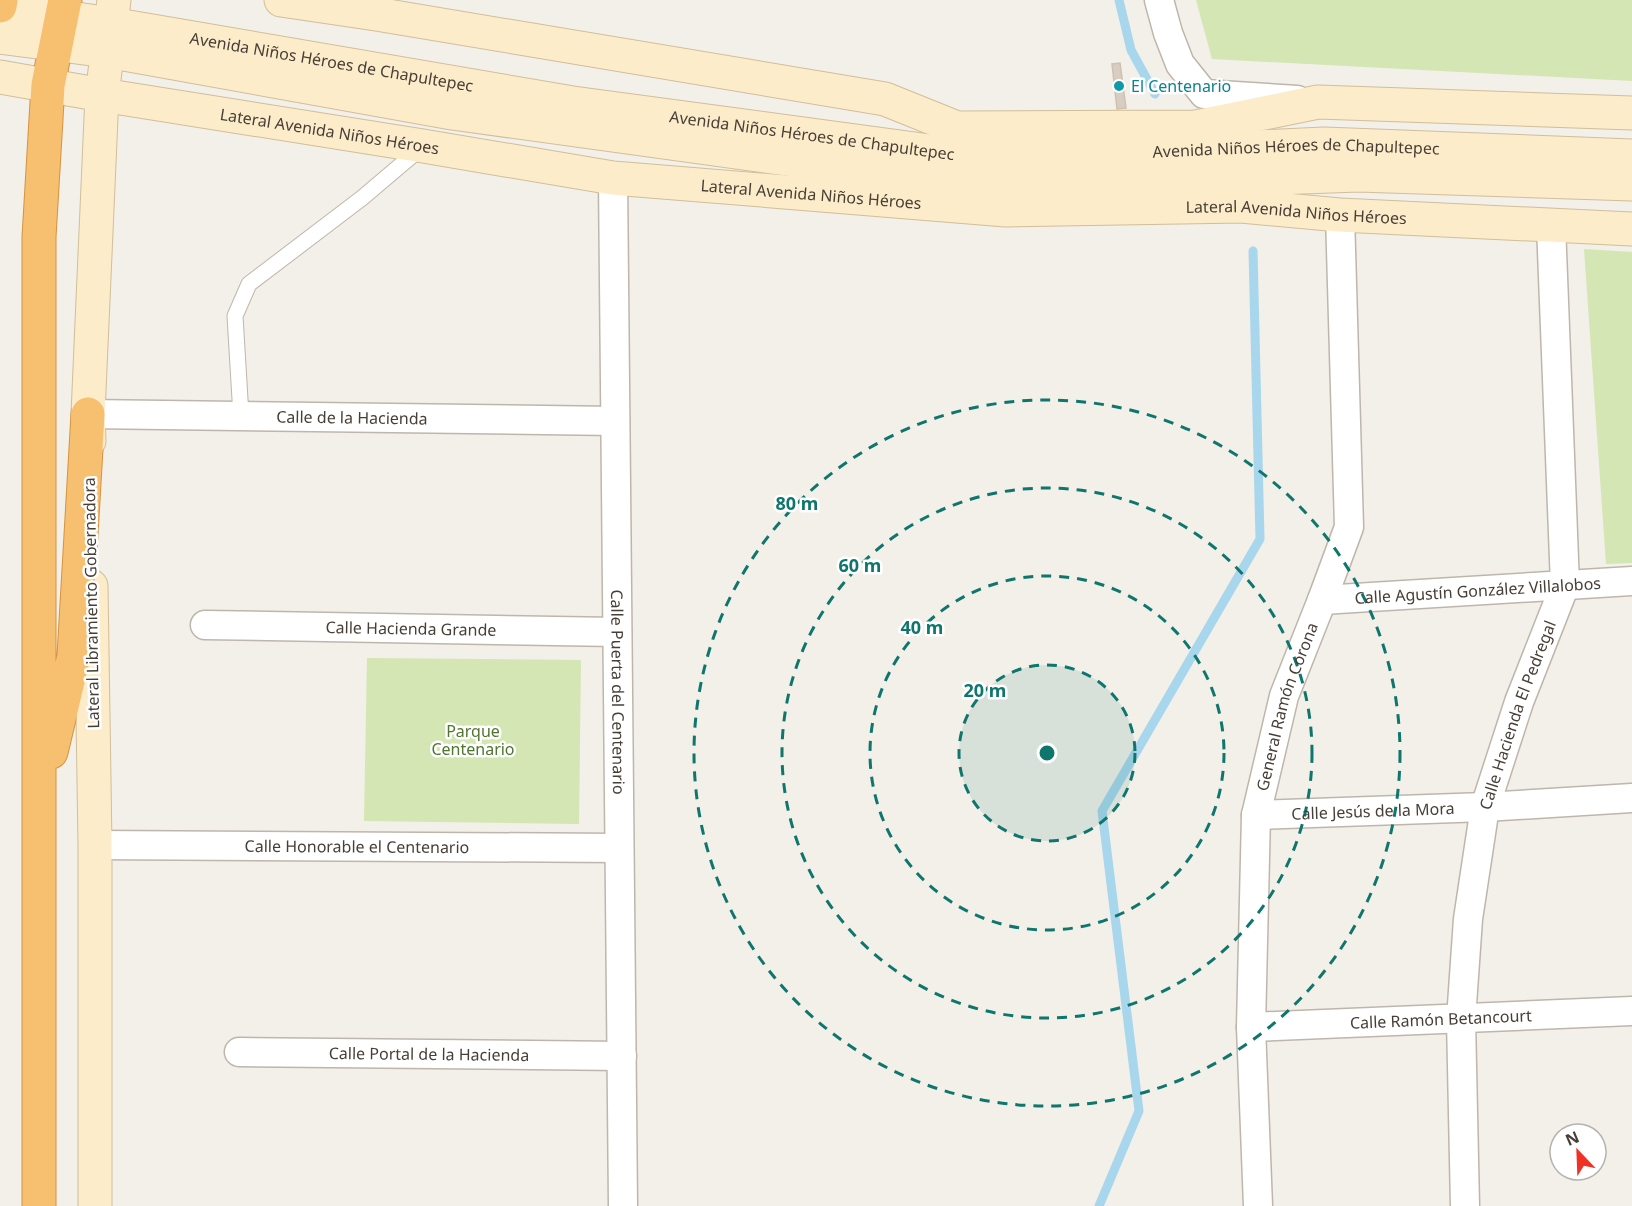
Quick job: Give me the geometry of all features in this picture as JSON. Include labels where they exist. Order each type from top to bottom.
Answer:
[{"type":"highway","points":[[0,7],[1,0]]},
{"type":"highway","points":[[39,1206],[39,237],[48,86],[61,20]]},
{"type":"highway","points":[[39,803],[74,656],[88,414]]},
{"type":"street","points":[[281,0],[376,7],[885,99],[957,128],[1196,127],[1318,102]]},
{"type":"street","points":[[1159,0],[1180,64],[1204,94],[1318,102],[1632,113]]},
{"type":"street","name":"Avenida Niños Héroes de Chapultepec","points":[[0,7],[61,20],[111,25],[573,103],[988,159],[1324,144],[1632,156]]},
{"type":"street","name":"Avenida Niños Héroes de Chapultepec","points":[[0,37],[61,20]]},
{"type":"street","name":"Avenida Niños Héroes de Chapultepec","points":[[111,25],[452,113],[998,188],[1358,175],[1632,184]]},
{"type":"street","name":"Lateral Libramiento Gobernadora","points":[[95,1206],[95,845],[88,414],[102,95],[111,25]]},
{"type":"street","name":"Lateral Avenida Niños Héroes","points":[[0,77],[613,178],[1006,210],[1241,206],[1340,215],[1632,229]]},
{"type":"street","name":"Calle Puerta del Centenario","points":[[613,178],[623,1206]]},
{"type":"street","name":"General Ramón Corona","points":[[1258,1206],[1251,1027],[1256,815],[1284,696],[1349,527],[1340,215]]},
{"type":"street","name":"Calle Hacienda El Pedregal","points":[[1465,1206],[1461,1019],[1468,919],[1485,807],[1519,702],[1565,585],[1551,225]]},
{"type":"street","name":"Calle de la Hacienda","points":[[88,414],[615,422]]},
{"type":"street","name":"Calle Agustín González Villalobos","points":[[1322,600],[1632,581]]},
{"type":"street","name":"Calle Hacienda Grande","points":[[205,625],[617,632]]},
{"type":"street","name":"Calle Jesús de la Mora","points":[[1256,815],[1485,807],[1632,798]]},
{"type":"street","name":"Calle Honorable el Centenario","points":[[95,845],[619,848]]},
{"type":"street","name":"Calle Ramón Betancourt","points":[[1251,1027],[1632,1011]]},
{"type":"street","name":"Calle Portal de la Hacienda","points":[[239,1052],[622,1056]]},
{"type":"lane","points":[[241,416],[235,316],[249,284],[362,198],[423,146]]},
{"type":"green space","points":[[1196,0],[1632,0],[1632,81],[1212,59]]},
{"type":"green space","points":[[1584,249],[1632,252],[1632,563],[1606,564]]},
{"type":"green space","name":"Parque Centenario","points":[[367,658],[581,660],[579,824],[364,821]]},
{"type":"building","name":"El Centenario","points":[[1120,63],[1126,108],[1117,109],[1112,64]]},
{"type":"waterway","points":[[1119,0],[1131,50],[1155,94]]},
{"type":"waterway","points":[[1099,1206],[1139,1111],[1102,811],[1260,539],[1253,251]]},
{"type":"place","name":"El Centenario","points":[[1119,86]]}]
